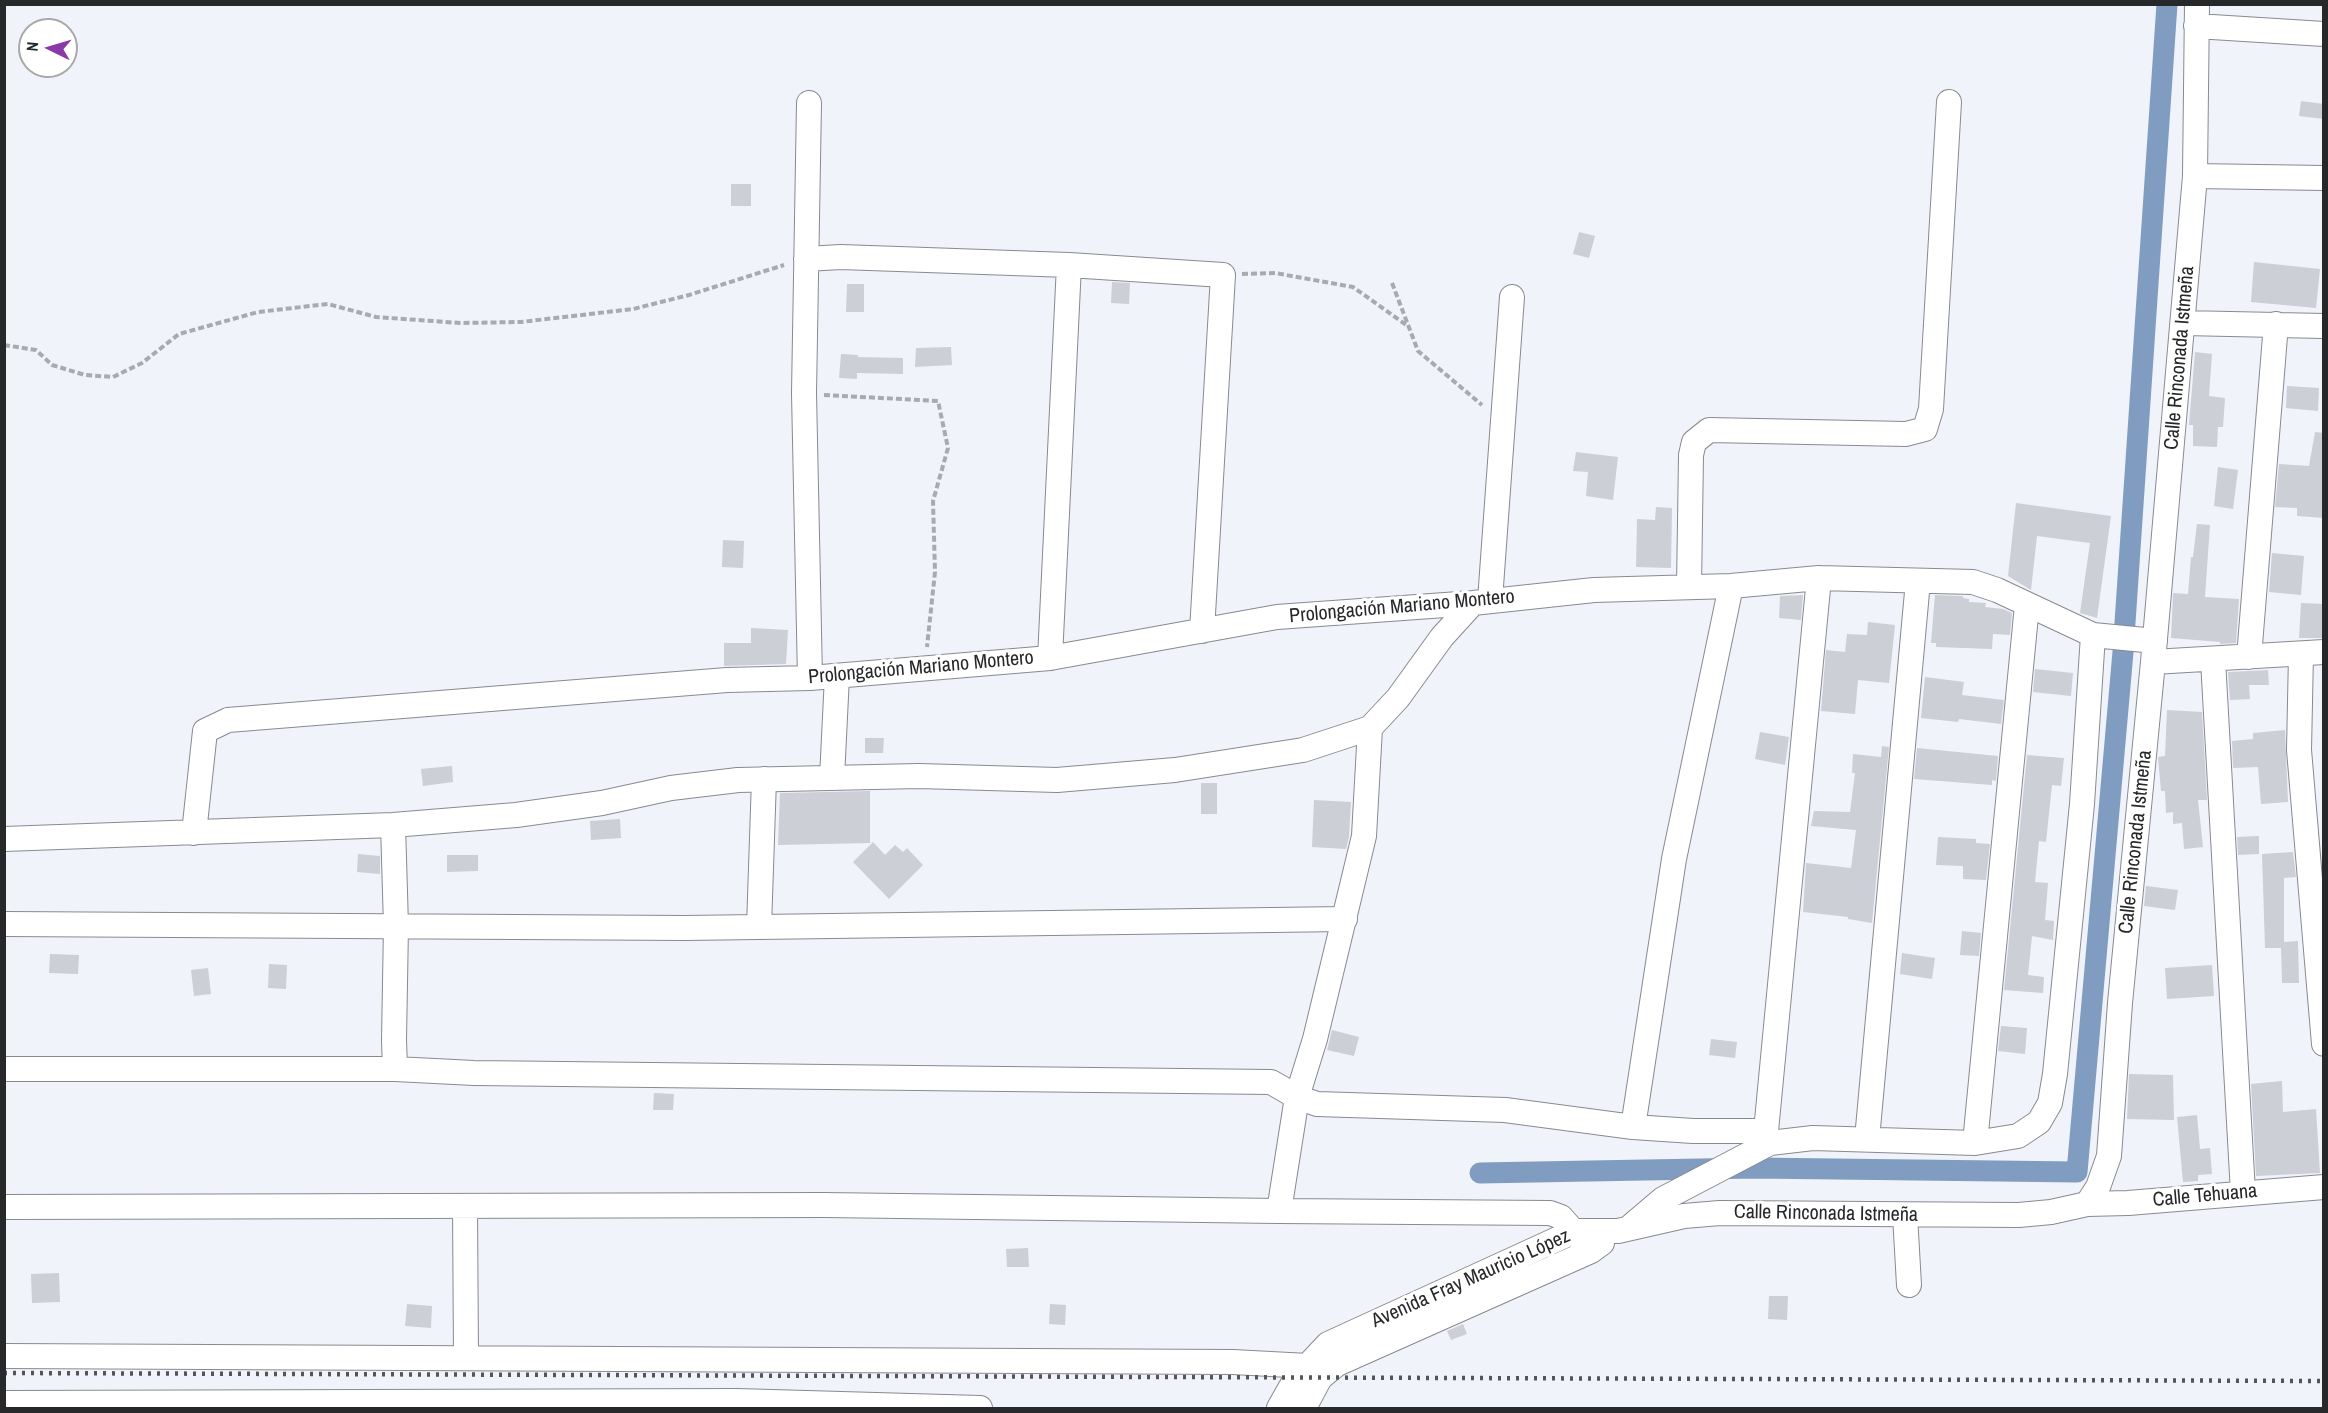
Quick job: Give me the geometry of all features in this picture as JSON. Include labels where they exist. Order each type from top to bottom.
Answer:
[{"type":"street","points":[[2197,15],[2324,34]]},
{"type":"street","name":"Calle Rinconada Istmeña","points":[[1623,1230],[1684,1216],[1720,1213],[2019,1215],[2051,1212],[2087,1204],[2098,1187],[2109,1156],[2147,648],[2183,323],[2195,176],[2197,15]]},
{"type":"street","points":[[1689,587],[1691,455],[1694,442],[1709,430],[1905,434],[1925,429],[1931,408],[1949,102]]},
{"type":"street","points":[[809,103],[804,393],[810,678]]},
{"type":"street","points":[[2195,176],[2324,178]]},
{"type":"street","points":[[806,260],[841,257],[1069,265],[1223,275],[1202,631]]},
{"type":"street","points":[[1050,657],[1069,265]]},
{"type":"street","points":[[4,839],[393,825],[516,815],[602,803],[671,788],[738,780],[918,776],[1057,780],[1175,770],[1304,750],[1370,728],[1398,698],[1442,637],[1481,602],[1503,423],[1512,297]]},
{"type":"street","points":[[2183,323],[2324,326]]},
{"type":"street","points":[[2249,657],[2276,324]]},
{"type":"street","points":[[1762,1142],[1819,578]]},
{"type":"street","name":"Prolongación Mariano Montero","points":[[194,832],[205,731],[228,720],[727,680],[810,678],[925,669],[1050,657],[1277,617],[1481,602],[1594,590],[1731,586],[1819,578],[1973,582],[1997,590],[2099,636],[2147,648],[2213,660],[2312,653]]},
{"type":"street","points":[[1867,1139],[1918,581]]},
{"type":"street","points":[[1633,1127],[1674,859],[1731,586]]},
{"type":"street","points":[[1976,1143],[2027,605]]},
{"type":"street","points":[[4,1069],[395,1069],[474,1073],[1271,1082],[1297,1097],[1317,1104],[1505,1110],[1633,1127],[1693,1131],[1762,1142],[1813,1138],[1976,1143],[2018,1136],[2039,1122],[2050,1103],[2055,1074],[2099,636]]},
{"type":"street","points":[[2312,653],[2299,750],[2324,1044]]},
{"type":"street","points":[[2213,660],[2243,1193]]},
{"type":"street","points":[[832,778],[837,676]]},
{"type":"street","points":[[1279,1211],[1297,1097],[1315,1039],[1364,836],[1370,728]]},
{"type":"street","points":[[759,927],[764,779]]},
{"type":"street","points":[[393,825],[396,926],[395,1069]]},
{"type":"street","points":[[4,924],[759,927],[1345,919]]},
{"type":"street","points":[[1623,1230],[1663,1199],[1691,1185],[1762,1142]]},
{"type":"street","name":"Calle Tehuana","points":[[2087,1204],[2128,1203],[2324,1187]]},
{"type":"street","points":[[4,1207],[824,1205],[1550,1213],[1561,1217],[1591,1251]]},
{"type":"street","points":[[465,1206],[466,1357]]},
{"type":"street","points":[[1905,1215],[1909,1285]]},
{"type":"street","name":"Avenida Fray Mauricio López","points":[[1304,1408],[1320,1378],[1318,1368],[1328,1344],[1575,1231],[1623,1230]]},
{"type":"street","name":"Avenida Fray Mauricio López","points":[[1279,1408],[1296,1378],[1318,1368],[1337,1364],[1591,1251],[1623,1230]]},
{"type":"street","points":[[4,1356],[1233,1362],[1318,1368]]},
{"type":"street","points":[[4,1403],[737,1401],[980,1408]]},
{"type":"path","points":[[4,345],[36,350],[52,365],[85,375],[113,378],[142,363],[179,334],[258,312],[328,304],[376,317],[460,323],[561,318],[633,309],[806,260]]},
{"type":"path","points":[[1223,275],[1275,273],[1353,287],[1409,327]]},
{"type":"path","points":[[1392,283],[1418,351],[1503,423]]},
{"type":"path","points":[[804,393],[938,401],[948,448],[933,501],[935,572],[925,669]]},
{"type":"building","points":[[2301,101],[2324,104],[2324,119],[2299,116]]},
{"type":"building","points":[[731,184],[751,184],[751,206],[731,206]]},
{"type":"building","points":[[1579,232],[1595,236],[1589,258],[1573,254]]},
{"type":"building","points":[[2254,262],[2320,269],[2316,308],[2251,302]]},
{"type":"building","points":[[1112,282],[1130,283],[1129,304],[1111,303]]},
{"type":"building","points":[[847,284],[864,284],[864,312],[846,312]]},
{"type":"building","points":[[951,347],[952,365],[915,367],[916,348]]},
{"type":"building","points":[[2195,352],[2212,354],[2209,396],[2225,398],[2223,427],[2218,427],[2217,447],[2193,446],[2193,425],[2189,425]]},
{"type":"building","points":[[841,354],[858,355],[858,357],[903,358],[903,374],[857,373],[857,379],[839,378]]},
{"type":"building","points":[[2287,386],[2319,388],[2318,411],[2286,408]]},
{"type":"building","points":[[2315,432],[2324,433],[2324,518],[2297,516],[2297,508],[2275,507],[2279,464],[2309,466]]},
{"type":"building","points":[[1576,452],[1618,457],[1613,500],[1586,496],[1588,472],[1573,471]]},
{"type":"building","points":[[2218,467],[2238,470],[2233,509],[2214,506]]},
{"type":"building","points":[[2016,503],[2111,516],[2097,618],[2080,613],[2090,543],[2037,536],[2031,590],[2008,576]]},
{"type":"building","points":[[1656,507],[1672,508],[1671,568],[1636,567],[1637,519],[1655,520]]},
{"type":"building","points":[[2197,524],[2210,525],[2205,597],[2239,599],[2236,643],[2220,644],[2220,642],[2171,638],[2173,593],[2188,594]]},
{"type":"building","points":[[723,540],[744,541],[743,568],[722,567]]},
{"type":"building","points":[[2272,553],[2304,556],[2301,595],[2269,592]]},
{"type":"building","points":[[1803,595],[1801,620],[1779,618],[1780,596]]},
{"type":"building","points":[[1935,595],[1963,596],[1969,599],[1969,602],[1986,603],[1985,607],[2003,609],[2012,613],[2010,635],[1993,634],[1992,649],[1936,647],[1936,643],[1931,643]]},
{"type":"building","points":[[2301,603],[2324,604],[2324,638],[2299,638]]},
{"type":"building","points":[[1868,622],[1895,625],[1889,683],[1858,680],[1855,714],[1821,711],[1826,650],[1845,652],[1847,634],[1867,635]]},
{"type":"building","points":[[751,628],[788,630],[786,664],[724,666],[724,643],[751,643]]},
{"type":"building","points":[[2035,669],[2073,673],[2071,696],[2033,692]]},
{"type":"building","points":[[2268,670],[2269,685],[2249,685],[2250,699],[2230,700],[2228,672]]},
{"type":"building","points":[[1925,677],[1964,682],[1962,695],[2004,700],[2001,724],[1959,719],[1958,722],[1921,718]]},
{"type":"building","points":[[2167,710],[2202,712],[2207,800],[2198,800],[2203,847],[2184,849],[2182,823],[2173,824],[2173,812],[2166,813],[2165,791],[2161,791],[2158,757],[2165,756]]},
{"type":"building","points":[[2285,730],[2288,802],[2261,804],[2258,767],[2233,768],[2232,741],[2253,739],[2253,733]]},
{"type":"building","points":[[1760,732],[1789,737],[1785,765],[1755,759]]},
{"type":"building","points":[[865,738],[884,738],[883,753],[865,753]]},
{"type":"building","points":[[1882,746],[1889,747],[1872,923],[1848,919],[1848,917],[1803,912],[1806,863],[1851,868],[1856,830],[1811,826],[1814,811],[1850,812],[1855,773],[1852,773],[1853,754],[1881,757]]},
{"type":"building","points":[[1917,748],[1998,756],[1996,781],[1992,780],[1992,785],[1914,779]]},
{"type":"building","points":[[2027,755],[2064,758],[2061,786],[2052,785],[2046,842],[2039,841],[2035,882],[2048,883],[2045,920],[2054,921],[2053,940],[2032,936],[2028,975],[2044,977],[2043,993],[2004,990]]},
{"type":"building","points":[[452,766],[453,782],[423,786],[421,769]]},
{"type":"building","points":[[1201,783],[1217,783],[1217,814],[1201,814]]},
{"type":"building","points":[[870,791],[870,843],[778,845],[780,793]]},
{"type":"building","points":[[1314,800],[1351,802],[1346,849],[1312,847]]},
{"type":"building","points":[[620,819],[621,838],[591,840],[590,821]]},
{"type":"building","points":[[2259,836],[2259,854],[2238,855],[2237,837]]},
{"type":"building","points":[[1938,837],[1976,839],[1976,843],[1990,844],[1986,880],[1963,879],[1963,866],[1936,865]]},
{"type":"building","points":[[873,842],[885,855],[895,845],[903,852],[907,848],[923,865],[889,899],[853,862]]},
{"type":"building","points":[[2293,852],[2296,877],[2284,878],[2284,942],[2298,941],[2299,983],[2282,983],[2281,948],[2265,948],[2262,854]]},
{"type":"building","points":[[358,854],[380,856],[380,874],[357,872]]},
{"type":"building","points":[[447,855],[478,855],[478,871],[447,872]]},
{"type":"building","points":[[2146,886],[2178,890],[2175,910],[2144,906]]},
{"type":"building","points":[[1962,931],[1981,933],[1979,956],[1960,955]]},
{"type":"building","points":[[1902,953],[1935,958],[1932,979],[1900,974]]},
{"type":"building","points":[[50,954],[79,955],[78,974],[49,973]]},
{"type":"building","points":[[269,964],[287,965],[286,989],[268,988]]},
{"type":"building","points":[[2212,965],[2214,996],[2167,999],[2165,968]]},
{"type":"building","points":[[208,968],[211,994],[194,996],[191,970]]},
{"type":"building","points":[[2001,1026],[2027,1028],[2025,1054],[1998,1051]]},
{"type":"building","points":[[1332,1030],[1359,1037],[1354,1056],[1327,1050]]},
{"type":"building","points":[[1711,1039],[1737,1042],[1735,1058],[1709,1055]]},
{"type":"building","points":[[2129,1074],[2173,1075],[2174,1120],[2127,1119]]},
{"type":"building","points":[[2282,1081],[2283,1112],[2316,1109],[2320,1173],[2256,1176],[2251,1084]]},
{"type":"building","points":[[654,1093],[674,1094],[673,1110],[653,1110]]},
{"type":"building","points":[[2197,1115],[2200,1149],[2210,1148],[2212,1174],[2198,1175],[2198,1181],[2183,1182],[2177,1117]]},
{"type":"building","points":[[1028,1248],[1029,1267],[1007,1267],[1006,1249]]},
{"type":"building","points":[[59,1273],[60,1302],[32,1303],[31,1274]]},
{"type":"building","points":[[1769,1296],[1788,1296],[1787,1320],[1768,1319]]},
{"type":"building","points":[[407,1304],[432,1306],[431,1328],[405,1326]]},
{"type":"building","points":[[1050,1304],[1066,1305],[1065,1325],[1049,1324]]},
{"type":"building","points":[[1463,1324],[1467,1334],[1451,1340],[1447,1331]]},
{"type":"waterway","points":[[1480,1173],[1755,1168],[2077,1172],[2123,652],[2167,4]]},
{"type":"railway","points":[[4,1373],[2324,1381]]}]
